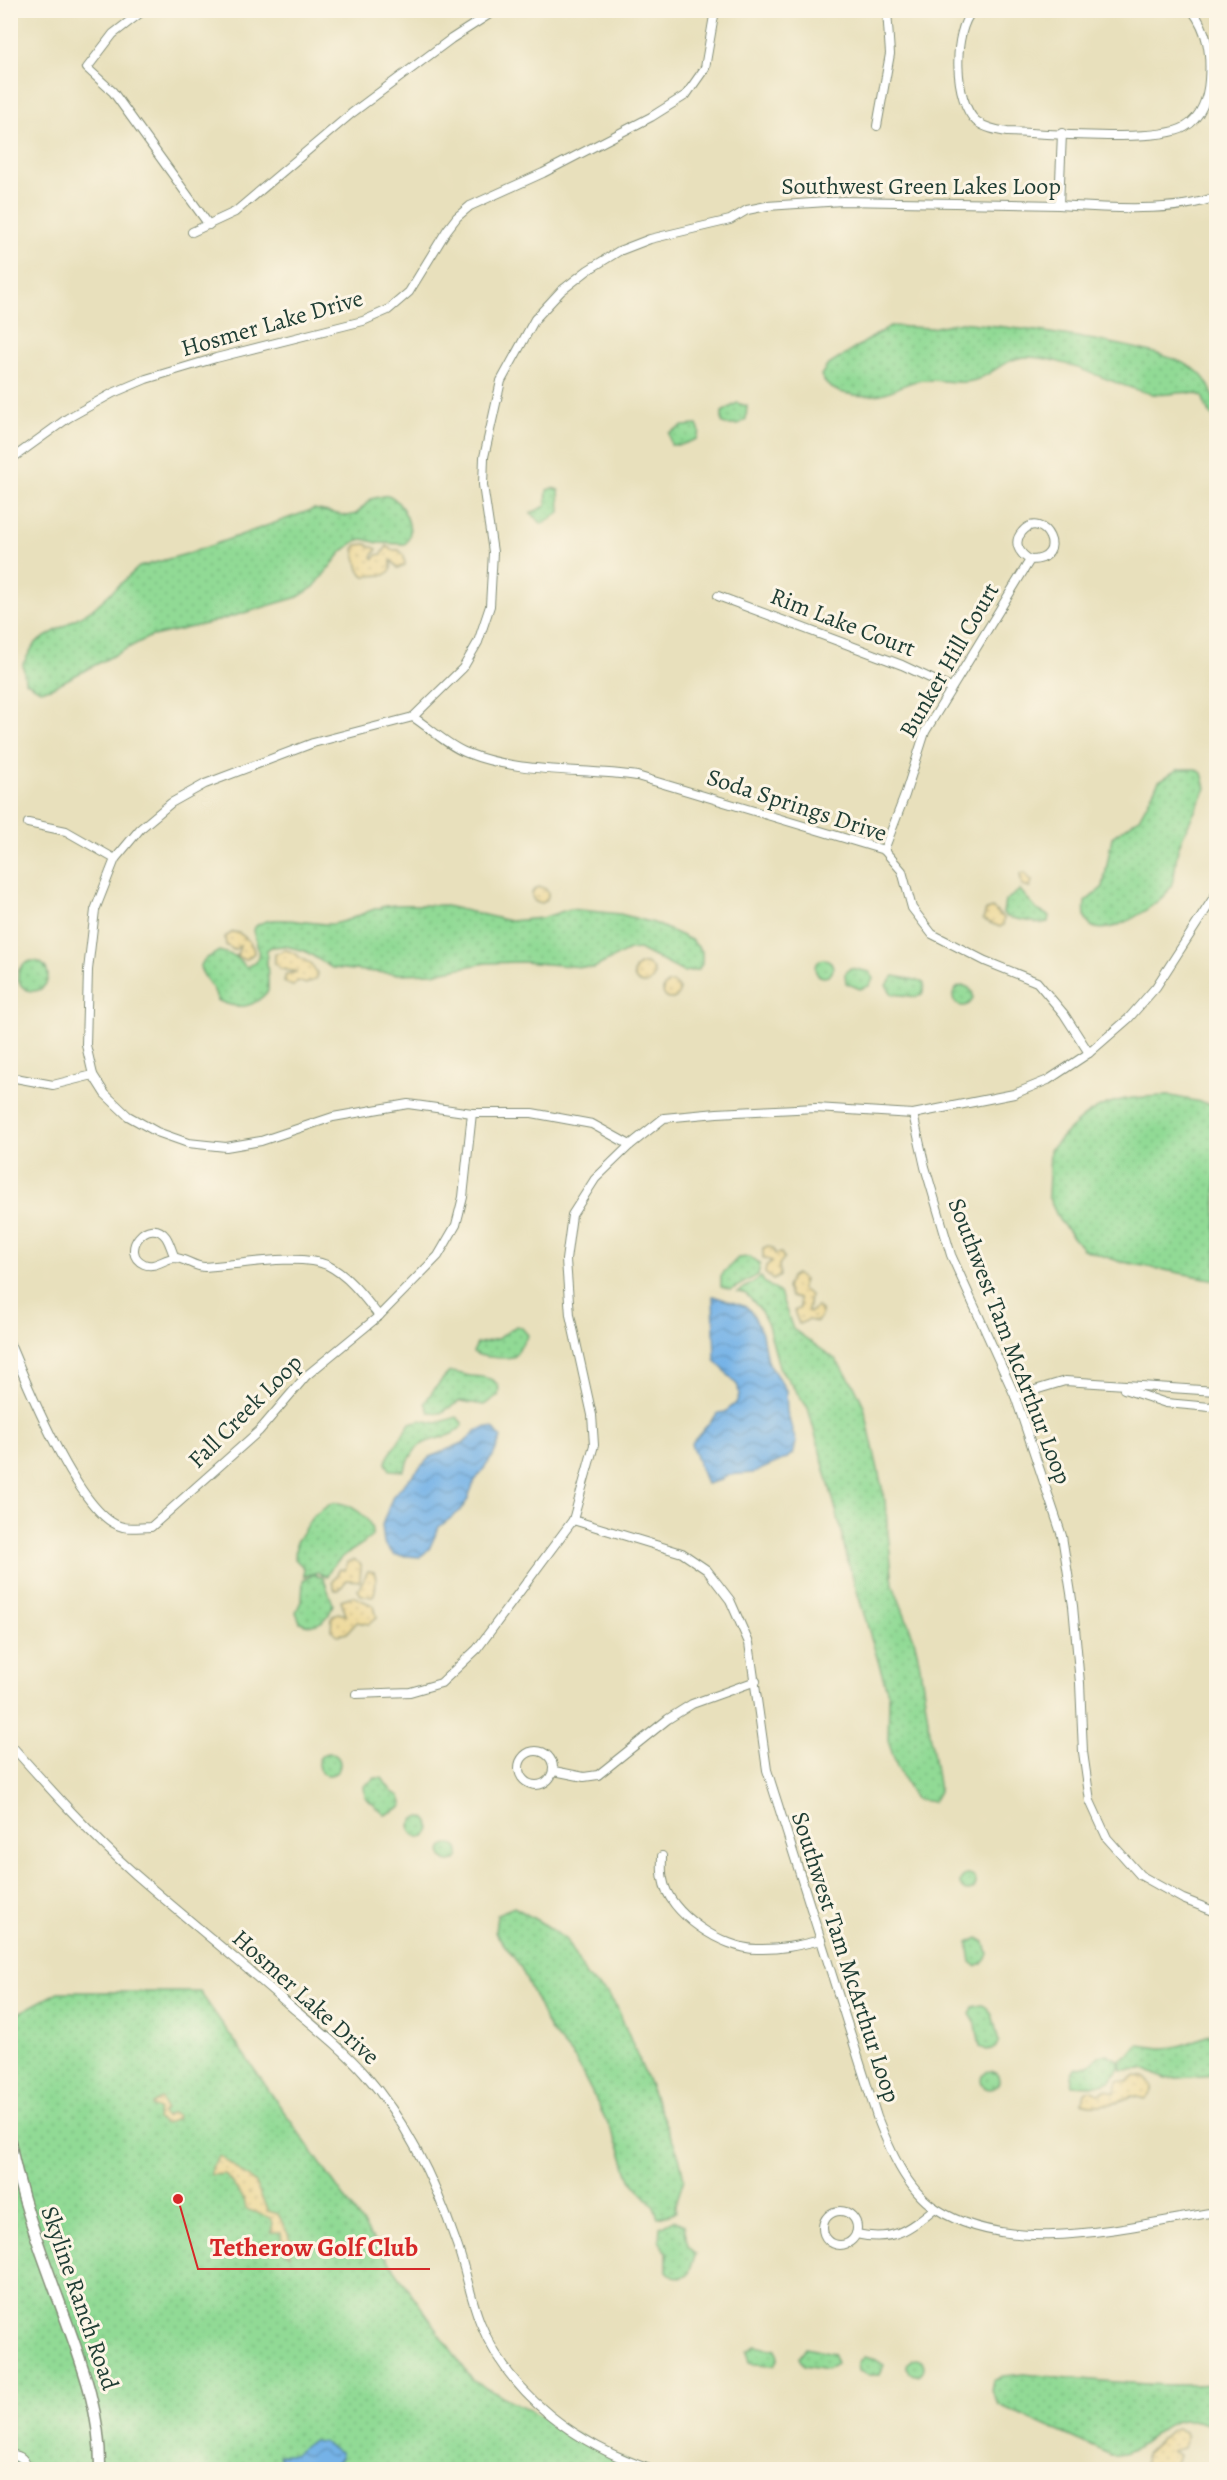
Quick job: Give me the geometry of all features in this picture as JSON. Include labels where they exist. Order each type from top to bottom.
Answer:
[{"type":"street","points":[[144,10],[113,34],[87,68],[113,92],[209,225]]},
{"type":"street","points":[[192,232],[235,212],[296,158],[402,75],[496,10]]},
{"type":"street","name":"Hosmer Lake Drive","points":[[10,460],[68,418],[113,393],[146,379],[216,358],[363,321],[388,310],[409,292],[447,230],[470,206],[553,168],[651,117],[686,95],[705,68],[715,10]]},
{"type":"street","points":[[878,126],[890,54],[887,10]]},
{"type":"street","points":[[973,10],[960,35],[960,89],[966,108],[977,121],[992,129],[1007,132],[1156,136],[1185,127],[1201,110],[1208,91],[1213,70],[1209,48],[1203,25],[1192,10]]},
{"type":"street","points":[[1059,205],[1062,133]]},
{"type":"street","name":"Southwest Green Lakes Loop","points":[[630,1145],[592,1124],[532,1113],[472,1113],[408,1104],[333,1117],[261,1141],[226,1147],[188,1143],[157,1132],[128,1116],[105,1094],[93,1075],[86,1045],[88,963],[95,910],[115,859],[140,829],[171,803],[205,784],[313,744],[413,717],[463,668],[478,642],[490,606],[493,552],[483,484],[484,457],[489,425],[501,381],[516,349],[535,319],[561,291],[588,270],[619,251],[650,239],[730,220],[747,210],[767,206],[842,201],[1059,205],[1099,208],[1190,205],[1216,197]]},
{"type":"street","name":"Bunker Hill Court","points":[[1030,526],[1040,526],[1052,539],[1051,548],[1047,556],[1039,560],[1030,560],[1022,555],[1018,547],[1018,538],[1023,530],[1030,526]]},
{"type":"street","name":"Bunker Hill Court","points":[[884,850],[925,732],[1030,560]]},
{"type":"street","name":"Rim Lake Court","points":[[718,596],[902,664],[951,688]]},
{"type":"street","name":"Soda Springs Drive","points":[[413,717],[464,753],[504,765],[600,771],[637,776],[884,850],[902,871],[912,908],[932,934],[985,961],[1037,982],[1064,1014],[1089,1053]]},
{"type":"street","points":[[28,823],[66,831],[115,859]]},
{"type":"street","points":[[356,1694],[410,1692],[441,1683],[477,1649],[573,1520],[594,1445],[592,1415],[570,1315],[566,1260],[572,1215],[595,1179],[630,1145],[664,1118],[816,1108],[913,1114],[1014,1094],[1048,1080],[1089,1053],[1128,1018],[1156,987],[1216,898]]},
{"type":"street","points":[[10,1077],[53,1085],[93,1075]]},
{"type":"street","name":"Fall Creek Loop","points":[[10,1344],[61,1455],[98,1513],[122,1527],[151,1527],[259,1431],[306,1376],[379,1316],[438,1256],[456,1225],[464,1185],[472,1113]]},
{"type":"street","name":"Southwest Tam McArthur Loop","points":[[913,1114],[925,1167],[951,1255],[1014,1396],[1062,1536],[1074,1617],[1083,1752],[1089,1801],[1107,1838],[1140,1875],[1182,1899],[1216,1912]]},
{"type":"street","points":[[175,1258],[166,1237],[159,1232],[150,1230],[141,1233],[135,1240],[134,1249],[137,1258],[144,1264],[153,1265],[175,1258],[201,1267],[305,1259],[327,1265],[354,1285],[379,1316]]},
{"type":"street","points":[[1014,1396],[1065,1381],[1216,1391]]},
{"type":"street","points":[[1116,1386],[1166,1403],[1210,1407],[1216,1404]]},
{"type":"street","name":"Southwest Tam McArthur Loop","points":[[573,1520],[682,1554],[707,1570],[730,1600],[749,1643],[767,1770],[877,2117],[892,2154],[916,2189],[934,2208],[1000,2234],[1031,2236],[1073,2233],[1216,2212]]},
{"type":"street","points":[[554,1771],[585,1778],[598,1775],[668,1719],[692,1704],[756,1681]]},
{"type":"street","name":"Hosmer Lake Drive","points":[[10,1744],[70,1812],[133,1872],[260,1979],[365,2074],[397,2119],[420,2159],[457,2245],[480,2323],[502,2363],[548,2415],[569,2431],[593,2445],[653,2469]]},
{"type":"street","points":[[533,1750],[549,1755],[554,1771],[543,1784],[535,1785],[521,1777],[518,1768],[525,1754],[533,1750]]},
{"type":"street","points":[[662,1856],[663,1880],[668,1893],[692,1922],[708,1934],[730,1944],[755,1950],[784,1948],[821,1940]]},
{"type":"street","name":"Skyline Ranch Road","points":[[10,2141],[24,2199],[90,2387],[99,2427],[100,2469]]},
{"type":"street","points":[[855,2234],[872,2238],[891,2237],[912,2227],[934,2208]]},
{"type":"street","points":[[837,2211],[846,2212],[853,2217],[856,2225],[855,2234],[850,2241],[842,2245],[834,2244],[826,2239],[823,2231],[824,2222],[829,2215],[837,2211]]},
{"type":"street","points":[[10,2455],[16,2454],[25,2460],[28,2469]]},
{"type":"green space","points":[[961,322],[1085,338],[1154,353],[1181,362],[1198,372],[1207,382],[1216,407],[1216,421],[1207,409],[1202,396],[1190,393],[1153,394],[1042,358],[1014,359],[972,381],[918,380],[886,393],[873,395],[846,394],[838,391],[830,387],[821,375],[827,366],[890,326],[931,328]]},
{"type":"green space","points":[[737,403],[747,406],[746,419],[738,425],[725,425],[722,422],[722,412]]},
{"type":"green space","points":[[697,425],[700,432],[697,439],[681,445],[671,445],[669,433],[683,426]]},
{"type":"green space","points":[[552,488],[559,490],[560,512],[542,524],[531,513],[546,506],[547,490]]},
{"type":"green space","points":[[388,495],[398,503],[407,517],[410,532],[405,544],[378,543],[363,539],[356,541],[341,553],[314,587],[298,597],[210,623],[149,637],[51,688],[40,690],[25,681],[23,664],[35,643],[94,608],[139,567],[190,553],[314,509],[347,516],[356,514],[371,499]]},
{"type":"green space","points":[[1178,769],[1196,769],[1202,773],[1206,788],[1179,846],[1171,886],[1160,899],[1133,918],[1104,929],[1093,927],[1086,919],[1085,902],[1103,887],[1112,837],[1139,818],[1159,781]]},
{"type":"green space","points":[[1020,890],[1037,910],[1049,916],[1048,922],[1042,924],[1007,917],[1003,913],[1005,901]]},
{"type":"green space","points":[[442,905],[510,921],[542,918],[570,909],[620,914],[654,923],[691,940],[702,951],[702,964],[698,970],[683,972],[639,949],[629,950],[594,968],[523,962],[486,963],[434,973],[397,974],[332,968],[305,951],[285,946],[271,947],[267,950],[268,991],[257,1001],[245,1006],[217,1000],[214,990],[200,967],[204,960],[219,951],[235,956],[246,967],[252,964],[258,956],[253,930],[259,924],[267,921],[288,920],[328,924],[386,906]]},
{"type":"green space","points":[[824,959],[832,964],[833,968],[828,976],[824,977],[816,972],[815,968],[820,960]]},
{"type":"green space","points":[[33,961],[44,965],[48,976],[44,987],[33,991],[22,987],[18,976],[22,965]]},
{"type":"green space","points":[[850,968],[870,972],[873,979],[869,986],[860,989],[846,983],[845,974]]},
{"type":"green space","points":[[894,976],[921,981],[924,984],[923,993],[917,997],[892,994],[886,985]]},
{"type":"green space","points":[[963,986],[970,989],[973,996],[970,1003],[963,1006],[956,1003],[953,996],[956,989]]},
{"type":"green space","points":[[1171,1096],[1216,1105],[1216,1280],[1118,1261],[1083,1249],[1059,1220],[1048,1196],[1050,1150],[1078,1122],[1090,1113],[1116,1101]]},
{"type":"green space","points":[[749,1257],[760,1263],[758,1275],[731,1290],[721,1287],[721,1275],[738,1258]]},
{"type":"green space","points":[[761,1277],[764,1282],[780,1293],[793,1329],[835,1359],[854,1385],[864,1406],[885,1501],[893,1584],[914,1639],[919,1660],[939,1791],[933,1802],[915,1799],[897,1767],[888,1741],[889,1697],[846,1555],[808,1408],[779,1367],[768,1325],[759,1308],[746,1294],[738,1292]]},
{"type":"green space","points":[[516,1326],[521,1327],[528,1335],[515,1356],[493,1357],[473,1352],[477,1344],[497,1339]]},
{"type":"green space","points":[[450,1372],[491,1379],[498,1385],[498,1396],[484,1405],[460,1401],[441,1413],[429,1412],[425,1403]]},
{"type":"green space","points":[[457,1417],[463,1424],[454,1433],[421,1445],[414,1451],[403,1471],[390,1470],[386,1463],[388,1457],[410,1423],[420,1420],[437,1423]]},
{"type":"green space","points":[[332,1503],[345,1505],[359,1512],[369,1523],[372,1536],[335,1563],[327,1577],[318,1572],[304,1576],[304,1568],[295,1559],[296,1542],[313,1516]]},
{"type":"green space","points":[[314,1574],[323,1577],[333,1604],[325,1619],[311,1625],[300,1622],[296,1612],[302,1599],[303,1580]]},
{"type":"green space","points":[[329,1753],[337,1756],[340,1764],[337,1772],[329,1775],[321,1772],[318,1764],[321,1756]]},
{"type":"green space","points":[[375,1778],[382,1778],[392,1792],[400,1796],[403,1806],[385,1815],[365,1797],[364,1786]]},
{"type":"green space","points":[[420,1817],[427,1820],[430,1827],[427,1834],[420,1837],[413,1834],[410,1827],[413,1820]]},
{"type":"green space","points":[[450,1844],[456,1847],[459,1853],[456,1859],[450,1862],[444,1859],[441,1853],[444,1847]]},
{"type":"green space","points":[[968,1875],[974,1877],[976,1883],[974,1889],[968,1891],[962,1889],[960,1883],[962,1877]]},
{"type":"green space","points":[[514,1907],[566,1940],[588,1979],[607,1993],[617,2007],[679,2156],[684,2179],[675,2206],[676,2212],[658,2217],[653,2205],[630,2180],[620,2148],[575,2059],[550,2030],[520,1966],[495,1932],[497,1914]]},
{"type":"green space","points":[[978,1938],[985,1942],[988,1954],[983,1963],[976,1966],[971,1962],[968,1943]]},
{"type":"green space","points":[[58,1992],[200,1992],[473,2381],[644,2469],[11,2470],[11,2017]]},
{"type":"green space","points":[[982,2005],[992,2015],[999,2042],[995,2048],[987,2050],[980,2047],[976,2024],[970,2014],[973,2007]]},
{"type":"green space","points":[[1216,2033],[1216,2075],[1165,2079],[1144,2069],[1121,2070],[1120,2059],[1128,2056],[1137,2045],[1168,2048]]},
{"type":"green space","points":[[1107,2054],[1118,2060],[1120,2066],[1111,2081],[1092,2086],[1073,2085],[1071,2076],[1075,2069],[1088,2066],[1099,2056]]},
{"type":"green space","points":[[990,2071],[996,2074],[999,2080],[996,2086],[990,2089],[984,2086],[981,2080],[984,2074]]},
{"type":"green space","points":[[673,2220],[684,2225],[688,2245],[696,2254],[688,2274],[681,2278],[670,2275],[667,2271],[667,2253],[659,2240],[660,2227]]},
{"type":"green space","points":[[755,2346],[776,2350],[778,2358],[774,2365],[750,2362],[747,2351]]},
{"type":"green space","points":[[806,2347],[833,2353],[837,2363],[827,2369],[804,2365],[799,2357]]},
{"type":"green space","points":[[864,2357],[884,2365],[880,2375],[868,2375],[859,2371],[858,2363]]},
{"type":"green space","points":[[916,2359],[924,2367],[916,2375],[908,2367]]},
{"type":"green space","points":[[1024,2374],[1144,2384],[1216,2384],[1216,2427],[1195,2421],[1177,2421],[1158,2431],[1132,2451],[1111,2455],[999,2405],[991,2391],[993,2381],[1003,2376]]},
{"type":"sand","points":[[366,544],[377,549],[372,557],[374,559],[377,555],[382,554],[387,546],[392,550],[399,550],[404,556],[405,565],[398,568],[391,560],[391,570],[385,575],[364,576],[359,570],[354,549],[357,545]]},
{"type":"sand","points":[[1024,873],[1032,881],[1030,888],[1022,886],[1020,874]]},
{"type":"sand","points":[[540,887],[546,889],[548,895],[546,901],[540,903],[534,901],[532,895],[534,889]]},
{"type":"sand","points":[[992,908],[1004,918],[1003,925],[1000,927],[983,920],[986,910]]},
{"type":"sand","points":[[233,932],[244,936],[250,942],[254,953],[247,959],[237,956],[240,946],[234,950],[226,945],[225,937]]},
{"type":"sand","points":[[285,950],[293,952],[310,963],[317,973],[316,979],[306,984],[298,981],[293,986],[284,982],[286,974],[297,972],[281,969],[275,964],[275,954]]},
{"type":"sand","points":[[644,964],[651,967],[654,974],[651,981],[644,984],[637,981],[634,974],[637,967]]},
{"type":"sand","points":[[668,983],[674,983],[679,991],[677,997],[668,999],[663,994],[663,988]]},
{"type":"sand","points":[[768,1246],[774,1249],[775,1254],[781,1253],[784,1258],[779,1265],[780,1276],[773,1280],[765,1273],[766,1266],[772,1261],[763,1258],[763,1248]]},
{"type":"sand","points":[[796,1274],[804,1280],[801,1289],[810,1295],[808,1311],[817,1307],[821,1310],[821,1316],[817,1322],[808,1320],[799,1324],[794,1311],[800,1308],[799,1299],[791,1297],[787,1288],[791,1277]]},
{"type":"sand","points":[[355,1560],[361,1565],[360,1581],[347,1580],[339,1590],[335,1590],[332,1582],[340,1569],[345,1570],[347,1562]]},
{"type":"sand","points":[[368,1571],[374,1572],[376,1577],[372,1597],[361,1595],[358,1590]]},
{"type":"sand","points":[[353,1596],[374,1606],[377,1617],[369,1624],[357,1622],[347,1633],[338,1635],[331,1630],[332,1617],[338,1613],[346,1615],[341,1600]]},
{"type":"sand","points":[[1134,2076],[1145,2077],[1152,2085],[1152,2091],[1146,2099],[1133,2096],[1108,2104],[1082,2103],[1084,2093],[1092,2090],[1099,2094],[1106,2089],[1115,2093],[1118,2081],[1128,2082]]},
{"type":"sand","points":[[161,2099],[166,2109],[162,2113],[165,2117],[172,2113],[177,2116],[176,2119],[165,2124],[157,2119],[159,2109],[152,2107],[152,2104]]},
{"type":"sand","points":[[220,2156],[254,2182],[268,2211],[278,2214],[291,2240],[290,2255],[284,2249],[281,2232],[271,2232],[273,2223],[271,2218],[246,2209],[244,2199],[225,2174],[211,2175],[211,2167]]},
{"type":"sand","points":[[1177,2428],[1185,2432],[1187,2436],[1183,2448],[1172,2451],[1179,2455],[1177,2462],[1163,2469],[1146,2469],[1145,2454],[1171,2430]]},
{"type":"water","points":[[713,1296],[747,1307],[754,1316],[762,1334],[767,1361],[786,1390],[787,1412],[796,1442],[794,1452],[787,1458],[753,1473],[728,1475],[721,1480],[706,1484],[691,1444],[718,1413],[725,1412],[736,1403],[739,1395],[738,1386],[715,1360]]},
{"type":"water","points":[[486,1427],[493,1428],[501,1438],[493,1456],[474,1482],[467,1501],[460,1511],[439,1527],[429,1549],[420,1557],[394,1555],[384,1543],[382,1525],[393,1496],[430,1457],[465,1442],[476,1431]]},
{"type":"water","points":[[312,2441],[322,2442],[340,2452],[341,2458],[335,2465],[337,2469],[287,2469],[282,2466],[279,2454],[295,2454]]},
{"type":"place","name":"Tetherow Golf Club","points":[[178,2199]]}]
